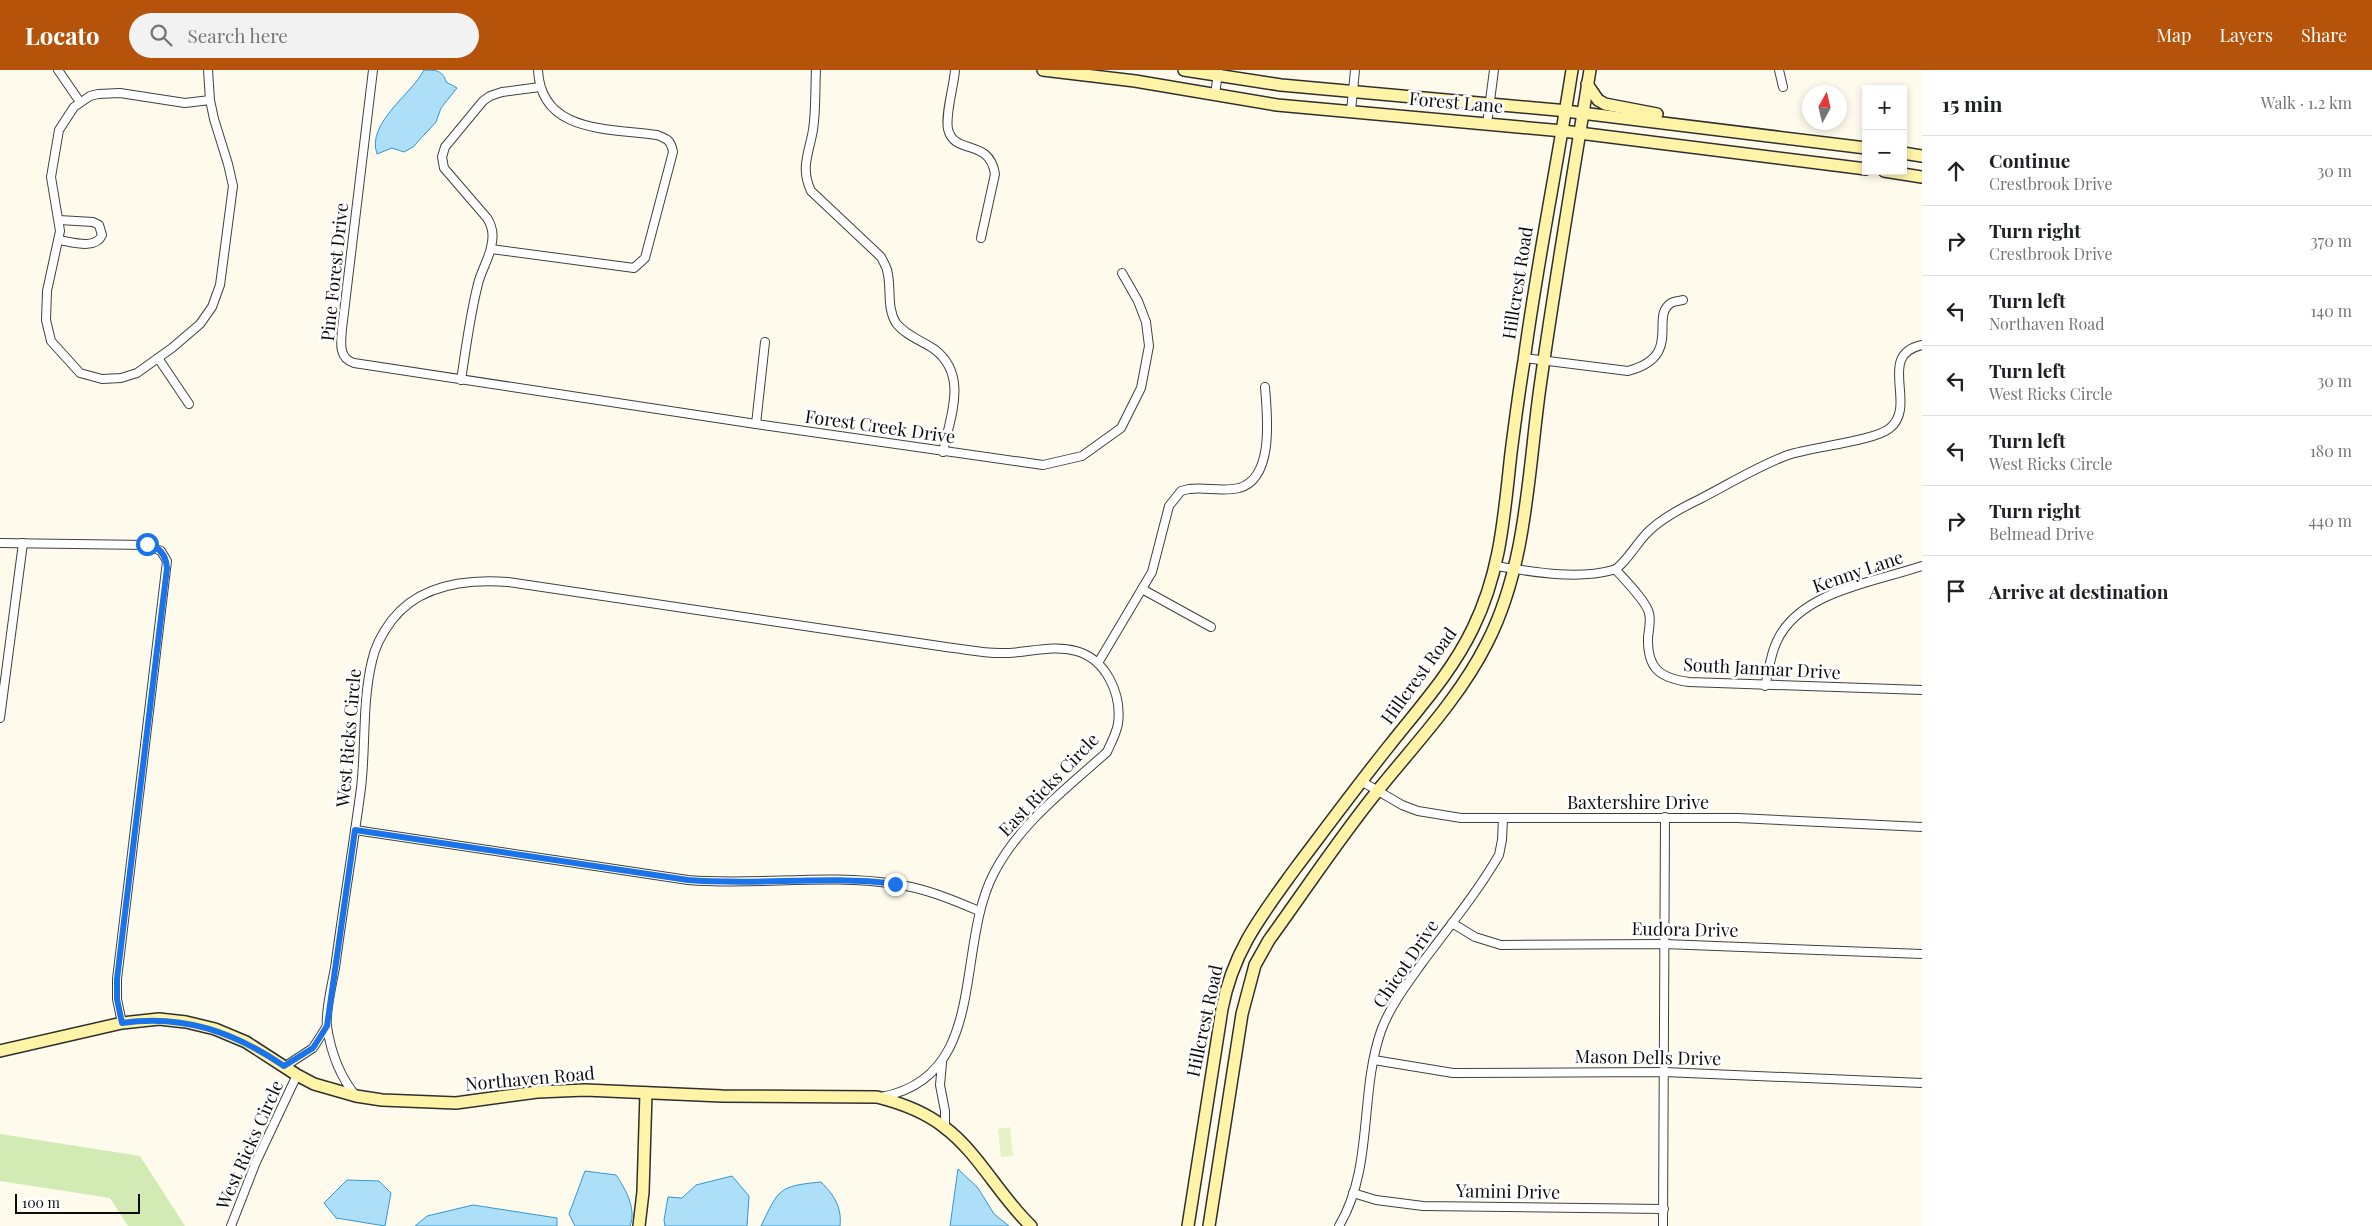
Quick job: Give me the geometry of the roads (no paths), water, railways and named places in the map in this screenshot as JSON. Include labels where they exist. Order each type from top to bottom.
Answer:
[{"type":"main road","name":"Forest Lane","points":[[1043,70],[1135,81],[1277,105],[1562,130],[1862,168]]},
{"type":"main road","name":"Forest Lane","points":[[1184,70],[1352,91],[1566,111],[1862,147]]},
{"type":"main road","name":"Hillcrest Road","points":[[1188,1226],[1222,1009],[1231,972],[1254,925],[1361,781],[1452,666],[1473,630],[1496,566],[1505,520],[1511,453],[1524,358],[1572,70]]},
{"type":"main road","name":"Hillcrest Road","points":[[1209,1226],[1242,1014],[1255,965],[1269,940],[1377,791],[1466,680],[1487,643],[1501,611],[1514,569],[1523,521],[1543,361],[1590,70]]},
{"type":"main road","points":[[1588,84],[1598,100],[1604,104],[1663,115],[1687,126]]},
{"type":"main road","points":[[1814,161],[1817,141]]},
{"type":"main road","points":[[1907,154],[1922,156]]},
{"type":"main road","points":[[1907,175],[1922,177]]},
{"type":"main road","name":"Northaven Road","points":[[0,1051],[122,1023],[159,1019],[201,1025],[246,1042],[314,1084],[356,1096],[382,1100],[456,1103],[558,1091],[877,1098],[906,1106],[945,1127],[963,1145],[1031,1226]]},
{"type":"main road","points":[[639,1226],[643,1192],[646,1093]]},
{"type":"street","points":[[58,70],[80,102]]},
{"type":"street","points":[[208,70],[210,100],[233,186],[220,285],[212,307],[205,317],[158,358],[137,373],[121,378],[102,379],[80,373],[57,349],[48,330],[45,306],[59,240],[59,220],[51,177],[59,130],[66,116],[80,102],[90,96],[108,93],[178,102],[210,100]]},
{"type":"street","name":"Pine Forest Drive","points":[[373,70],[342,329],[342,352],[345,357],[354,363],[461,380]]},
{"type":"street","points":[[491,249],[628,269],[634,268],[645,258],[674,152],[672,144],[667,138],[658,135],[580,124],[565,118],[547,102],[540,87],[538,70]]},
{"type":"street","points":[[816,70],[813,130],[804,162],[806,180],[811,191],[881,257],[887,270],[890,304],[897,323],[935,350],[949,365],[954,376],[956,390],[942,452]]},
{"type":"street","points":[[955,70],[948,126],[950,135],[956,141],[986,153],[993,164],[995,174],[981,238]]},
{"type":"street","points":[[1351,111],[1355,70]]},
{"type":"street","points":[[1487,124],[1494,70]]},
{"type":"street","points":[[1779,70],[1782,87]]},
{"type":"street","points":[[1215,95],[1218,73]]},
{"type":"street","points":[[461,380],[476,291],[484,264],[491,249],[492,225],[447,172],[443,163],[443,152],[447,142],[483,101],[502,92],[540,87]]},
{"type":"street","points":[[59,220],[93,222],[99,225],[102,235],[98,241],[92,244],[59,240]]},
{"type":"street","name":"Forest Creek Drive","points":[[461,380],[942,452],[1043,465],[1082,456],[1122,428],[1141,388],[1149,346],[1146,322],[1138,301],[1122,273]]},
{"type":"street","points":[[1524,358],[1628,371],[1642,368],[1652,362],[1658,354],[1664,334],[1665,310],[1672,303],[1683,300]]},
{"type":"street","points":[[756,424],[765,342]]},
{"type":"street","points":[[1496,566],[1570,574],[1591,574],[1616,570],[1654,527],[1712,493],[1788,456],[1885,432],[1899,418],[1902,408],[1898,369],[1900,362],[1909,351],[1922,345]]},
{"type":"street","points":[[158,358],[189,404]]},
{"type":"street","points":[[1098,663],[1152,572],[1157,558],[1166,514],[1174,498],[1181,491],[1189,489],[1242,487],[1258,473],[1263,461],[1268,428],[1265,387]]},
{"type":"street","points":[[0,543],[147,544],[156,548],[165,556],[167,568],[117,979],[117,999],[122,1023]]},
{"type":"street","points":[[0,718],[23,543]]},
{"type":"street","name":"Kenny Lane","points":[[1766,686],[1776,642],[1787,624],[1806,607],[1840,592],[1922,566]]},
{"type":"street","name":"South Janmar Drive","points":[[1616,570],[1649,610],[1648,651],[1651,662],[1657,672],[1675,680],[1766,686],[1922,690]]},
{"type":"street","name":"West Ricks Circle","points":[[356,1096],[339,1069],[327,1026],[364,756],[368,681],[372,659],[380,640],[392,620],[410,603],[444,586],[458,582],[485,580],[693,610]]},
{"type":"street","points":[[1142,589],[1211,627]]},
{"type":"street","name":"East Ricks Circle","points":[[693,610],[990,652],[1067,649],[1089,656],[1098,663],[1115,689],[1118,703],[1118,724],[1114,738],[1106,752],[1029,823],[1008,849],[993,874],[978,911],[963,1009],[942,1063],[940,1085],[945,1111],[945,1127]]},
{"type":"street","name":"Baxtershire Drive","points":[[1361,781],[1418,811],[1461,818],[1738,818],[1922,827]]},
{"type":"street","name":"Chicot Drive","points":[[1339,1226],[1353,1193],[1362,1158],[1374,1060],[1381,1031],[1397,999],[1499,855],[1503,818]]},
{"type":"street","points":[[1663,1226],[1665,818]]},
{"type":"street","points":[[355,830],[688,880],[726,882],[826,879],[865,880],[895,884],[942,896],[978,911]]},
{"type":"street","name":"Eudora Drive","points":[[1452,922],[1475,937],[1501,945],[1664,944],[1922,954]]},
{"type":"street","name":"West Ricks Circle","points":[[284,1066],[313,1048],[327,1026]]},
{"type":"street","name":"Mason Dells Drive","points":[[1374,1060],[1452,1073],[1664,1072],[1922,1083]]},
{"type":"street","name":"East Ricks Circle","points":[[877,1098],[898,1094],[911,1088],[924,1080],[942,1063]]},
{"type":"street","name":"West Ricks Circle","points":[[231,1226],[256,1162],[297,1075]]},
{"type":"street","name":"Yamini Drive","points":[[1353,1193],[1376,1200],[1423,1206],[1664,1209]]},
{"type":"water","points":[[424,70],[441,73],[446,82],[457,88],[441,108],[436,122],[413,147],[404,152],[392,148],[377,154],[375,142],[384,120]]},
{"type":"water","points":[[958,1169],[978,1188],[994,1214],[1009,1226],[950,1226]]},
{"type":"water","points":[[585,1171],[616,1175],[626,1192],[631,1206],[632,1219],[630,1226],[575,1226],[569,1214]]},
{"type":"water","points":[[732,1176],[749,1196],[747,1226],[665,1226],[664,1220],[668,1197],[682,1198],[696,1185]]},
{"type":"water","points":[[347,1180],[379,1181],[391,1193],[385,1226],[336,1218],[324,1203]]},
{"type":"water","points":[[821,1182],[836,1202],[840,1213],[840,1226],[761,1226],[772,1204],[782,1192],[796,1185]]},
{"type":"water","points":[[473,1205],[557,1218],[557,1226],[415,1226],[427,1216]]}]
